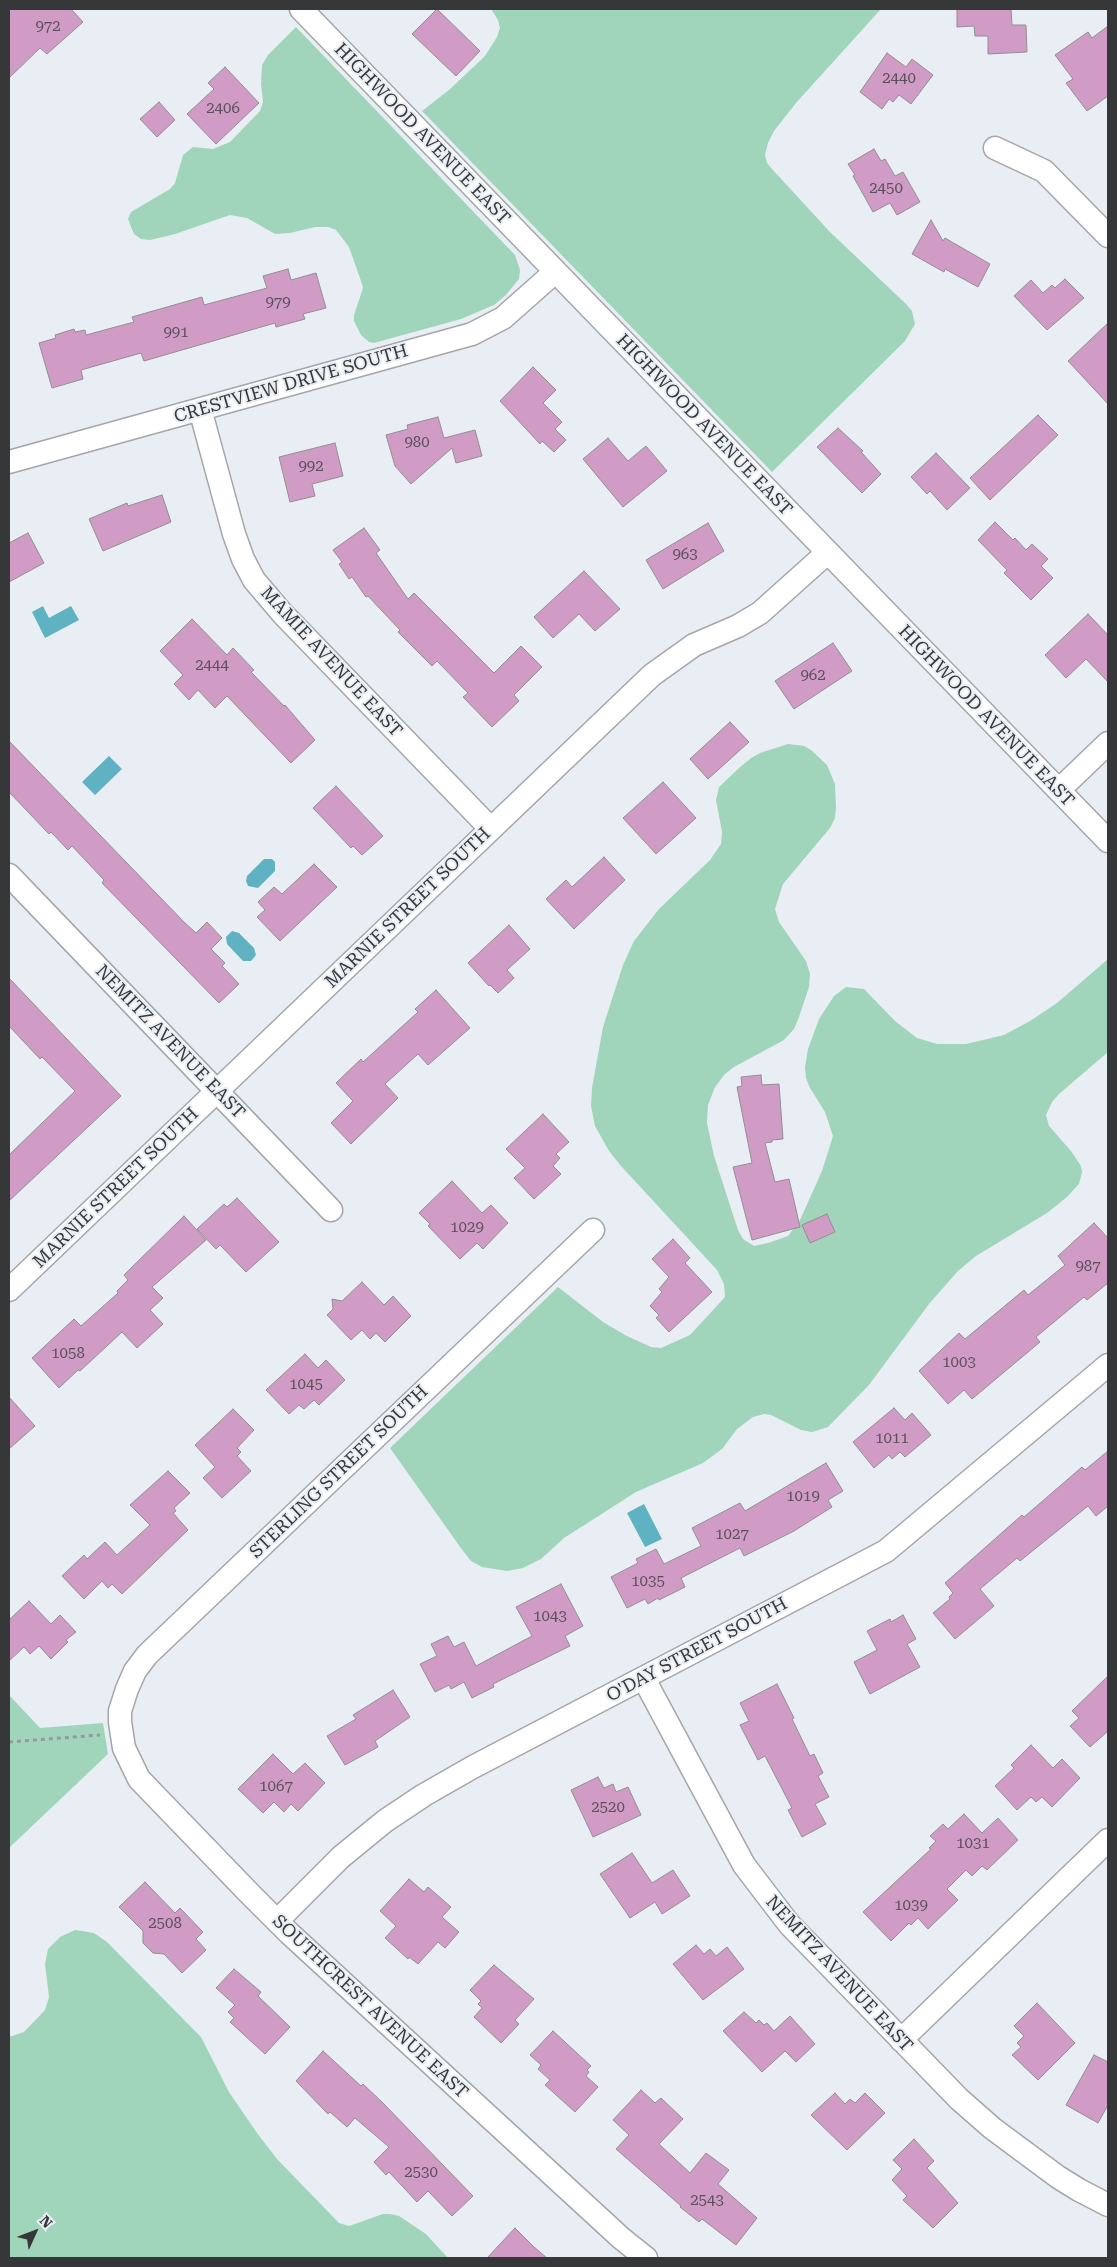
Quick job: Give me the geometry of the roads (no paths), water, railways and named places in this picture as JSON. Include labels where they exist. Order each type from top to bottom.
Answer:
[{"type":"street","name":"HIGHWOOD AVENUE EAST","points":[[301,9],[1108,841]]},
{"type":"street","points":[[996,148],[1044,171],[1108,236]]},
{"type":"street","name":"CRESTVIEW DRIVE SOUTH","points":[[9,462],[480,331],[512,311],[555,272]]},
{"type":"street","name":"MAMIE AVENUE EAST","points":[[200,409],[239,548],[248,570],[260,589],[491,829]]},
{"type":"street","name":"MARNIE STREET SOUTH","points":[[9,1290],[652,675],[694,646],[738,626],[760,613],[828,553]]},
{"type":"street","points":[[1059,790],[1108,743]]},
{"type":"street","name":"NEMITZ AVENUE EAST","points":[[9,875],[331,1210]]},
{"type":"street","name":"STERLING STREET SOUTH","points":[[121,1734],[120,1711],[123,1699],[136,1671],[148,1655],[593,1230]]},
{"type":"street","name":"O'DAY STREET SOUTH","points":[[277,1921],[328,1868],[399,1812],[466,1770],[644,1679],[886,1551],[1108,1365]]},
{"type":"street","name":"NEMITZ AVENUE EAST","points":[[644,1679],[730,1841],[761,1890],[795,1931],[943,2084],[992,2128],[1058,2177],[1108,2204]]},
{"type":"street","name":"SOUTHCREST AVENUE EAST","points":[[121,1734],[128,1760],[139,1779],[277,1921],[621,2238],[646,2258]]},
{"type":"street","points":[[901,2040],[1108,1840]]},
{"type":"water","points":[[43,606],[49,618],[71,606],[79,620],[45,638],[32,612]]},
{"type":"water","points":[[109,756],[122,769],[95,795],[82,782]]},
{"type":"water","points":[[264,859],[272,859],[275,862],[275,871],[258,888],[248,886],[247,876]]},
{"type":"water","points":[[232,931],[239,933],[254,948],[256,955],[251,961],[243,961],[227,944],[226,937]]},
{"type":"water","points":[[644,1504],[662,1539],[645,1547],[627,1513]]}]
